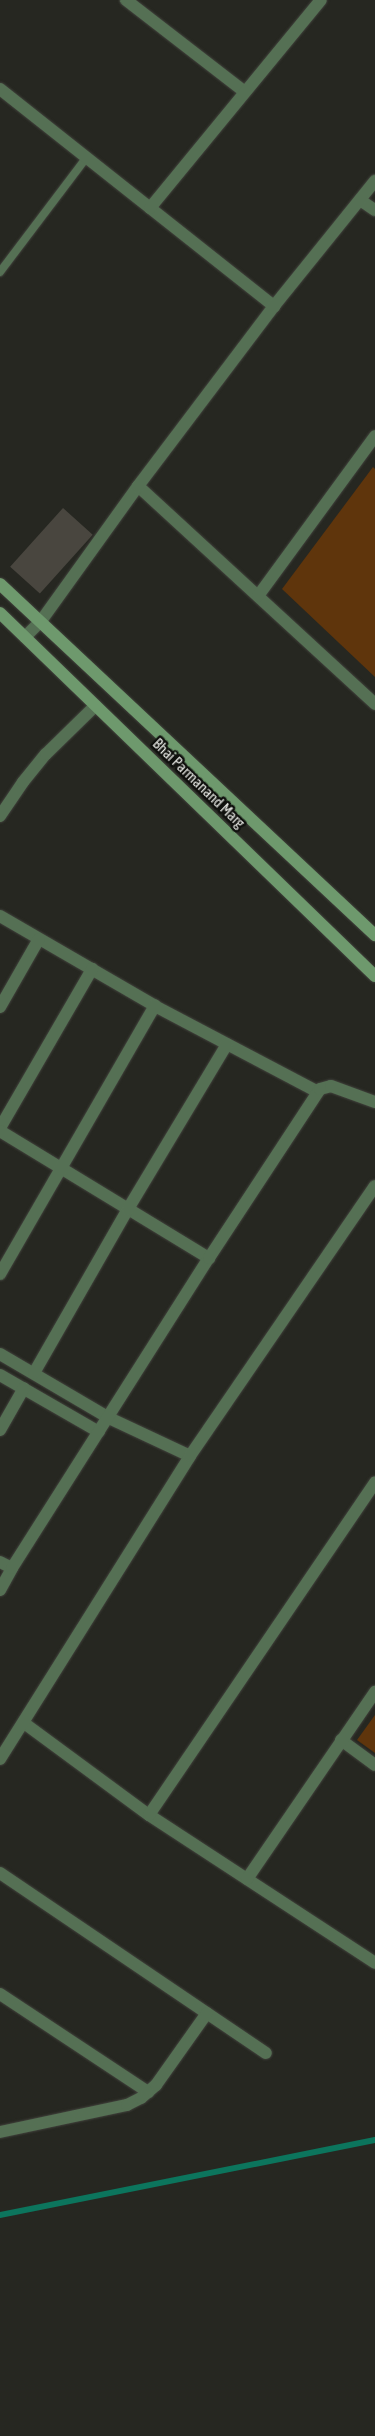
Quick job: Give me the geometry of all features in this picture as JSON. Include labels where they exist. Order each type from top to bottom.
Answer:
[{"type":"street","points":[[150,208],[321,0]]},
{"type":"street","points":[[130,1],[245,92]]},
{"type":"street","points":[[0,89],[274,306]]},
{"type":"street","points":[[25,638],[41,621],[138,486],[274,306],[375,181]]},
{"type":"street","points":[[360,200],[375,210]]},
{"type":"street","points":[[258,596],[373,444]]},
{"type":"street","points":[[138,486],[375,704]]},
{"type":"street","name":"Bhai Parmanand Marg","points":[[0,584],[375,935]]},
{"type":"street","name":"Bhai Parmanand Marg","points":[[0,613],[375,976]]},
{"type":"street","points":[[0,816],[23,782],[46,754],[96,706]]},
{"type":"street","points":[[0,916],[155,1006],[318,1092]]},
{"type":"street","points":[[0,1007],[40,939]]},
{"type":"street","points":[[92,969],[0,1129],[209,1258]]},
{"type":"street","points":[[0,1274],[60,1167],[155,1006]]},
{"type":"street","points":[[34,1373],[128,1208],[228,1044]]},
{"type":"street","points":[[0,1590],[12,1568],[209,1258],[318,1092],[325,1086],[331,1086],[375,1102]]},
{"type":"street","points":[[0,1759],[190,1456],[375,1186]]},
{"type":"street","points":[[0,1354],[109,1418],[190,1456]]},
{"type":"street","points":[[0,1374],[99,1432]]},
{"type":"street","points":[[0,1430],[24,1388]]},
{"type":"street","points":[[149,1815],[375,1483]]},
{"type":"street","points":[[0,1562],[12,1568]]},
{"type":"street","points":[[247,1878],[375,1692]]},
{"type":"street","points":[[24,1723],[149,1815],[375,1963]]},
{"type":"street","points":[[341,1740],[375,1764]]},
{"type":"street","points":[[0,1873],[266,2053]]},
{"type":"street","points":[[0,1994],[148,2092]]},
{"type":"street","points":[[0,2120],[6,2130],[127,2105],[156,2085],[207,2014]]},
{"type":"lane","points":[[0,272],[87,157]]},
{"type":"shaded area","points":[[373,467],[375,469],[375,677],[282,589]]},
{"type":"shaded area","points":[[375,1715],[375,1753],[357,1740]]},
{"type":"building","points":[[63,508],[93,535],[40,593],[10,567]]},
{"type":"waterway","points":[[0,2215],[375,2140]]}]
